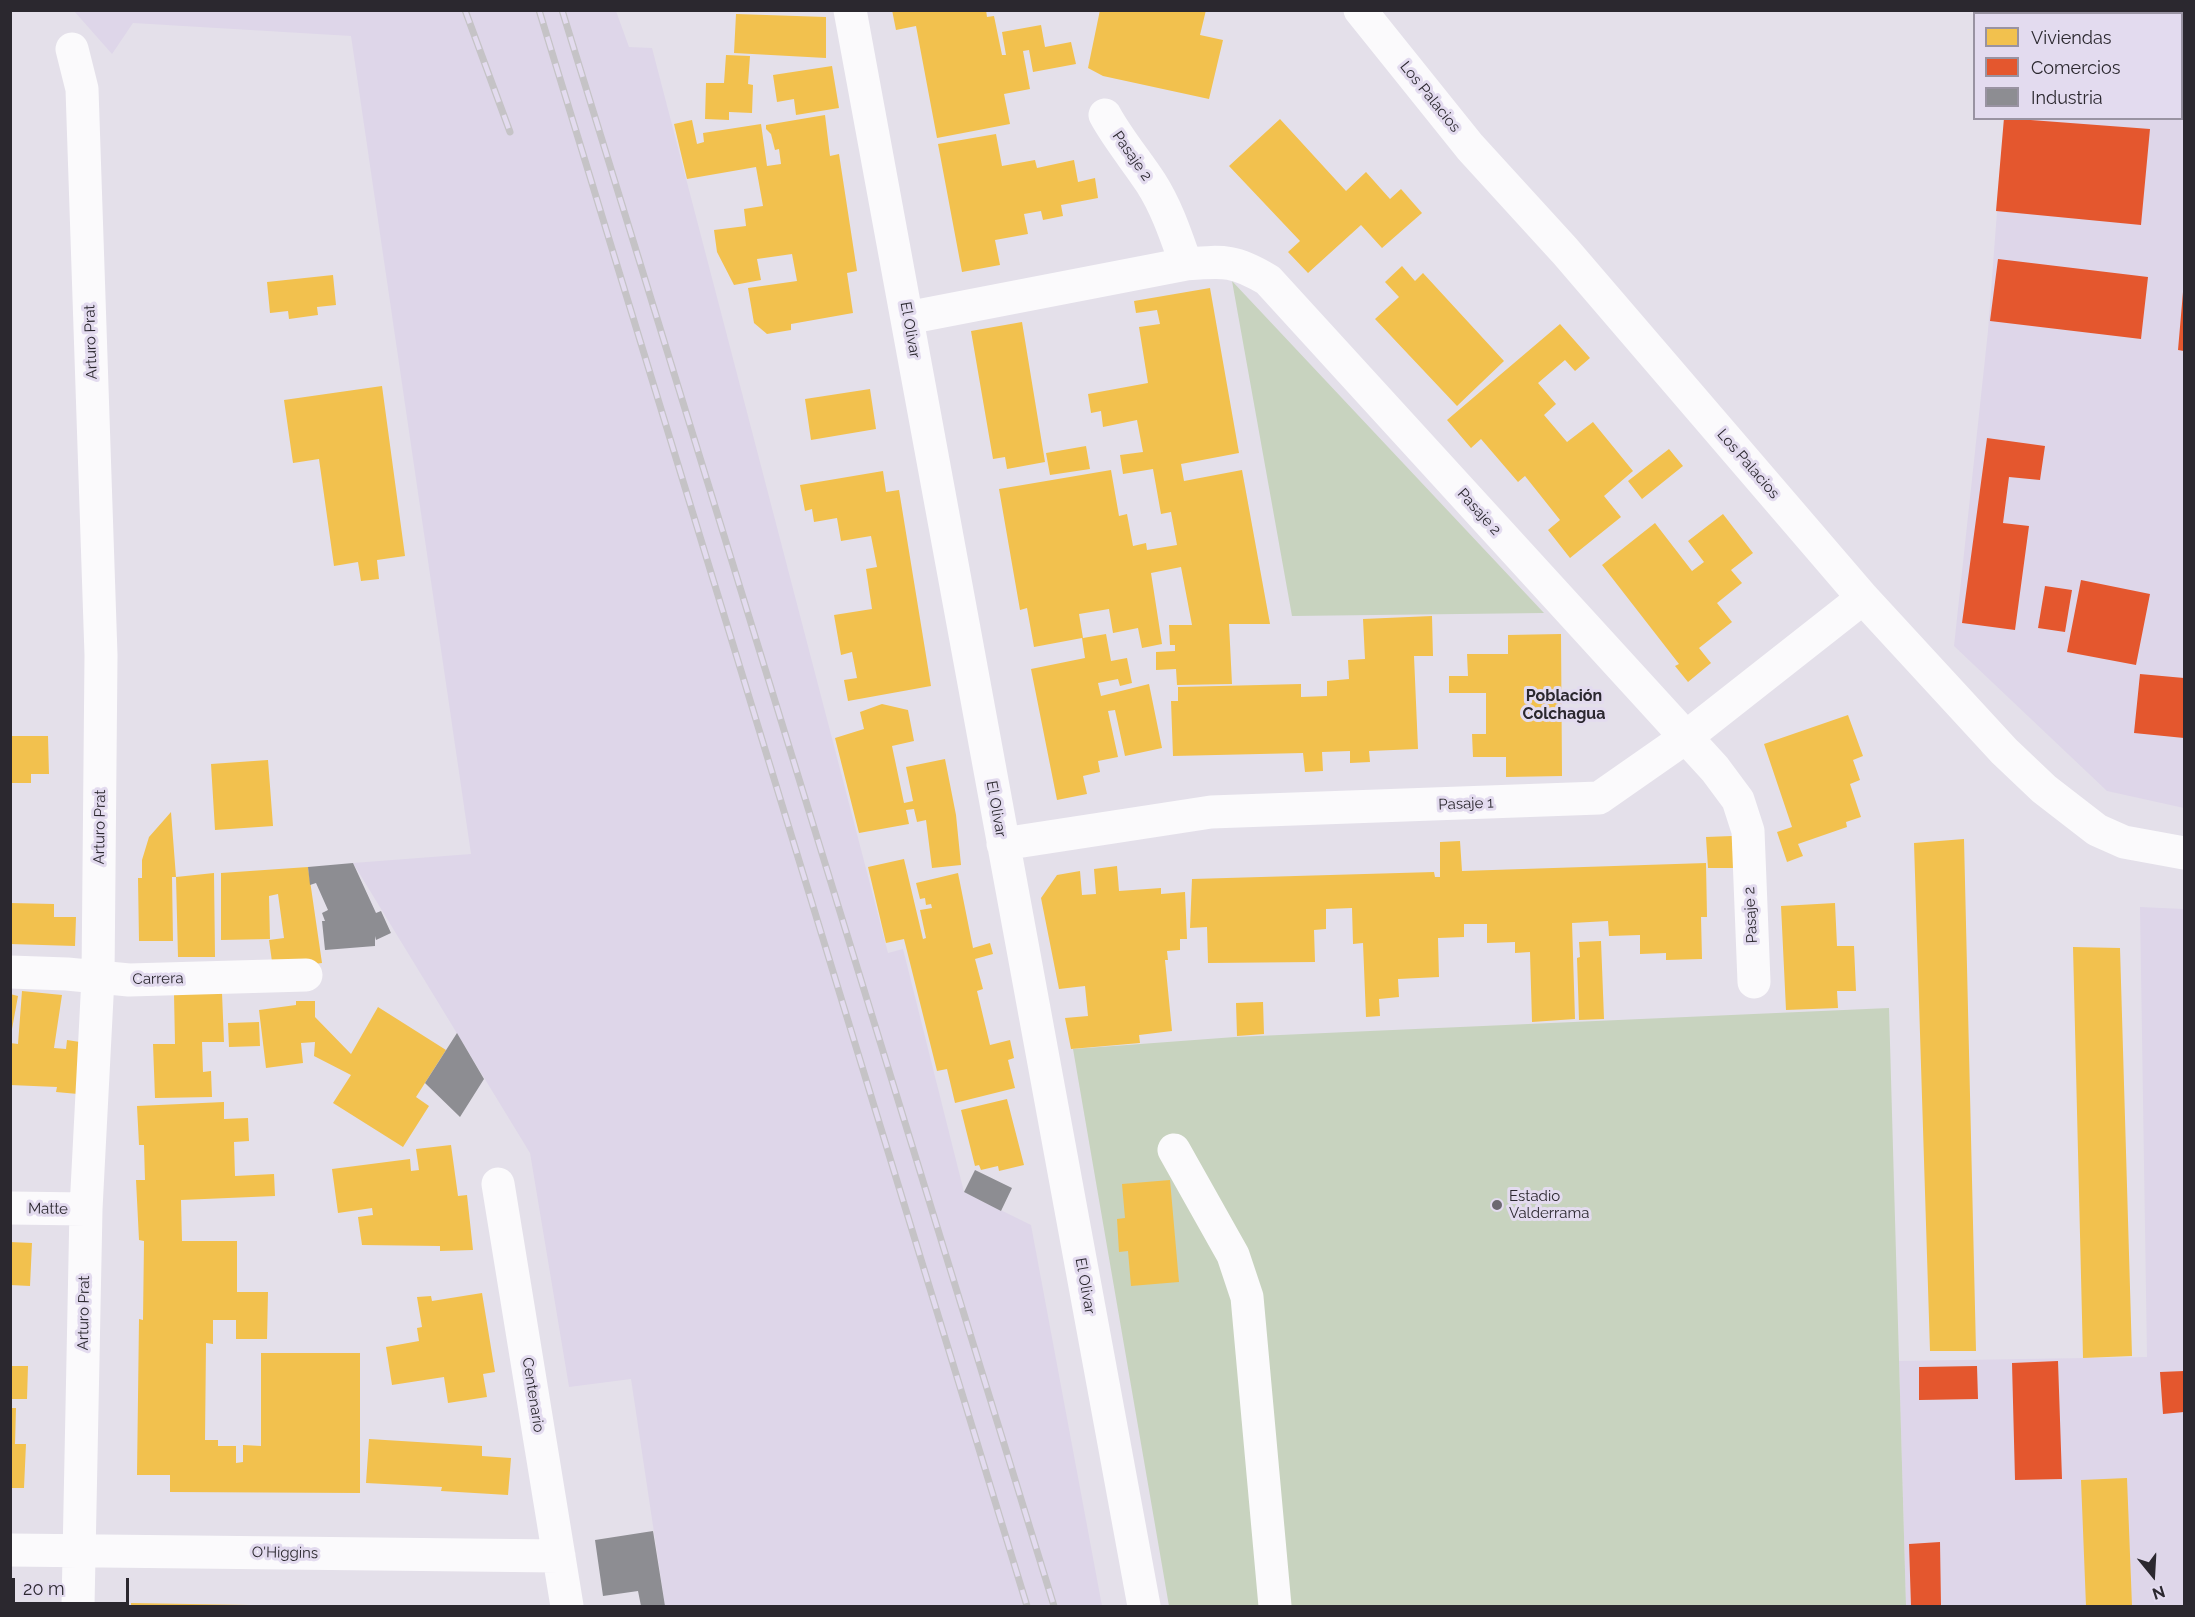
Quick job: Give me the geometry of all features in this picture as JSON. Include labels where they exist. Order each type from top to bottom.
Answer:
[{"type":"street","name":"El Olivar","points":[[850,10],[1144,1606]]},
{"type":"street","name":"Los Palacios","points":[[1360,10],[1470,147],[1565,250],[1863,598],[1982,728],[2044,789],[2097,830],[2124,842],[2184,853]]},
{"type":"street","name":"Arturo Prat","points":[[72,49],[82,89],[101,636],[98,978],[86,1209],[78,1606]]},
{"type":"street","name":"Pasaje 2","points":[[1105,115],[1163,203],[1186,264],[1212,262],[1242,264],[1268,280],[1715,769],[1738,800],[1748,831],[1754,982]]},
{"type":"street","points":[[907,318],[1186,264]]},
{"type":"street","name":"Pasaje 1","points":[[1003,844],[1210,812],[1587,801],[1605,795],[1685,738],[1863,598]]},
{"type":"street","name":"Carrera","points":[[10,972],[67,974],[98,978],[306,975]]},
{"type":"street","points":[[1174,1149],[1233,1255],[1247,1297],[1275,1606]]},
{"type":"street","name":"Centenario","points":[[498,1184],[567,1606]]},
{"type":"street","name":"Matte","points":[[10,1208],[86,1209]]},
{"type":"street","name":"O'Higgins","points":[[10,1550],[559,1556]]},
{"type":"shaded area","points":[[74,11],[616,11],[629,47],[652,48],[888,953],[903,949],[964,1192],[1031,1225],[1102,1606],[665,1606],[631,1379],[569,1387],[530,1153],[353,863],[471,854],[351,36],[133,23],[112,54]]},
{"type":"shaded area","points":[[2184,11],[2184,808],[2107,791],[1954,646],[1988,331],[2004,120],[2183,120],[2183,12],[2021,12]]},
{"type":"shaded area","points":[[2140,907],[2184,909],[2184,1606],[1906,1606],[1899,1361],[2147,1357]]},
{"type":"green space","points":[[1232,281],[1544,613],[1292,616]]},
{"type":"green space","name":"Estadio Valderrama","points":[[1889,1008],[1906,1606],[1169,1606],[1073,1049],[1235,1037]]},
{"type":"building: Viviendas","points":[[892,10],[986,10],[987,17],[994,16],[1002,55],[1006,55],[1002,32],[1041,25],[1045,47],[1071,42],[1076,64],[1033,72],[1029,50],[1023,51],[1030,89],[1004,94],[1010,124],[937,138],[916,26],[896,30]]},
{"type":"building: Viviendas","points":[[1100,10],[1206,10],[1200,35],[1223,40],[1209,99],[1103,76],[1088,68]]},
{"type":"building: Viviendas","points":[[736,14],[826,17],[826,58],[734,53]]},
{"type":"building: Viviendas","points":[[726,55],[750,56],[748,84],[753,85],[752,113],[729,112],[729,120],[705,119],[706,83],[724,83]]},
{"type":"building: Viviendas","points":[[832,66],[839,108],[796,115],[794,99],[777,102],[773,75]]},
{"type":"building: Viviendas","points":[[825,115],[830,156],[839,154],[857,271],[847,273],[853,313],[791,324],[791,330],[767,334],[754,323],[748,288],[797,281],[792,254],[757,259],[761,280],[734,285],[717,252],[714,230],[746,226],[744,209],[763,206],[756,167],[687,179],[674,124],[692,120],[697,144],[704,142],[703,133],[761,124],[767,166],[781,164],[779,149],[775,150],[766,125]]},
{"type":"building: Viviendas","points":[[1280,119],[1346,191],[1366,172],[1390,199],[1401,189],[1422,213],[1382,248],[1361,225],[1308,273],[1288,252],[1300,241],[1229,166]]},
{"type":"building: Viviendas","points":[[996,134],[1002,166],[1035,160],[1037,168],[1074,160],[1078,182],[1095,178],[1098,198],[1061,205],[1063,216],[1043,220],[1041,211],[1024,214],[1028,234],[995,240],[1000,265],[962,272],[938,144]]},
{"type":"building: Viviendas","points":[[1402,266],[1415,281],[1423,273],[1504,361],[1457,406],[1375,319],[1399,297],[1385,282]]},
{"type":"building: Viviendas","points":[[333,275],[336,305],[317,307],[318,315],[289,319],[288,311],[270,313],[267,282]]},
{"type":"building: Viviendas","points":[[1210,288],[1239,453],[1181,464],[1184,481],[1242,470],[1270,624],[1229,624],[1232,684],[1177,685],[1176,669],[1156,670],[1156,652],[1175,651],[1175,645],[1170,645],[1169,625],[1192,625],[1181,567],[1151,573],[1162,644],[1142,648],[1138,628],[1113,633],[1109,609],[1079,614],[1083,638],[1106,634],[1111,661],[1127,658],[1132,683],[1120,686],[1118,679],[1098,683],[1101,696],[1149,684],[1162,748],[1125,756],[1115,710],[1108,711],[1118,757],[1098,761],[1100,772],[1083,776],[1087,794],[1057,800],[1031,669],[1085,658],[1082,638],[1034,647],[1027,608],[1020,610],[999,489],[1111,470],[1119,516],[1127,514],[1133,546],[1146,543],[1147,550],[1177,545],[1171,512],[1161,514],[1153,469],[1123,474],[1120,455],[1143,452],[1137,420],[1103,427],[1101,411],[1091,413],[1088,394],[1148,383],[1139,327],[1160,324],[1157,310],[1136,313],[1134,301]]},
{"type":"building: Viviendas","points":[[1022,322],[1045,462],[1007,469],[1005,457],[993,459],[971,331]]},
{"type":"building: Viviendas","points":[[1560,324],[1590,358],[1575,371],[1565,360],[1538,383],[1556,404],[1544,415],[1567,442],[1593,422],[1633,471],[1604,496],[1621,517],[1570,558],[1548,530],[1560,520],[1525,476],[1518,482],[1481,439],[1471,448],[1447,420]]},
{"type":"building: Viviendas","points":[[382,386],[405,556],[377,560],[379,579],[361,581],[358,562],[334,566],[319,459],[293,463],[284,400]]},
{"type":"building: Viviendas","points":[[870,389],[876,429],[811,440],[805,399]]},
{"type":"building: Viviendas","points":[[1086,446],[1090,469],[1050,475],[1046,453]]},
{"type":"building: Viviendas","points":[[1669,449],[1683,466],[1642,499],[1628,481]]},
{"type":"building: Viviendas","points":[[883,471],[886,492],[899,490],[931,686],[848,701],[844,680],[857,678],[852,652],[841,655],[834,615],[872,609],[866,569],[877,567],[871,536],[841,541],[837,518],[814,522],[812,509],[805,511],[800,485]]},
{"type":"building: Viviendas","points":[[1723,514],[1753,553],[1731,570],[1742,583],[1717,603],[1732,622],[1699,648],[1711,663],[1688,682],[1675,666],[1679,664],[1602,565],[1655,523],[1692,571],[1704,562],[1688,541]]},
{"type":"building: Viviendas","points":[[1432,616],[1433,656],[1414,656],[1418,749],[1369,751],[1370,762],[1350,763],[1350,751],[1322,752],[1323,771],[1305,772],[1303,753],[1173,756],[1171,701],[1178,701],[1178,687],[1301,684],[1301,697],[1327,696],[1327,681],[1349,679],[1348,660],[1365,659],[1363,619]]},
{"type":"building: Viviendas","points":[[1561,634],[1562,776],[1506,777],[1506,757],[1473,757],[1472,734],[1486,734],[1486,693],[1449,693],[1449,676],[1468,676],[1467,654],[1508,654],[1508,635]]},
{"type":"building: Viviendas","points":[[882,704],[908,710],[914,741],[892,746],[904,803],[913,801],[906,767],[945,759],[956,815],[961,865],[932,868],[926,820],[917,822],[914,809],[906,810],[909,824],[859,833],[835,738],[864,729],[860,712]]},
{"type":"building: Viviendas","points":[[1848,715],[1863,756],[1853,760],[1860,780],[1850,784],[1861,817],[1846,822],[1847,827],[1798,844],[1803,856],[1787,862],[1777,832],[1792,827],[1764,744]]},
{"type":"building: Viviendas","points":[[10,736],[48,736],[49,774],[31,774],[31,783],[10,783]]},
{"type":"building: Viviendas","points":[[268,760],[273,826],[215,830],[211,764]]},
{"type":"building: Viviendas","points":[[171,812],[176,877],[172,877],[173,941],[139,941],[138,878],[142,878],[142,860],[149,837]]},
{"type":"building: Viviendas","points":[[1732,836],[1734,868],[1708,868],[1706,837]]},
{"type":"building: Viviendas","points":[[1964,839],[1976,1351],[1930,1351],[1914,843]]},
{"type":"building: Viviendas","points":[[1460,841],[1462,871],[1706,863],[1707,917],[1701,917],[1702,959],[1666,960],[1666,953],[1640,954],[1640,935],[1609,936],[1608,921],[1572,923],[1575,1019],[1532,1022],[1530,952],[1515,953],[1515,942],[1487,943],[1487,924],[1464,924],[1464,937],[1438,938],[1439,977],[1398,979],[1399,997],[1379,999],[1380,1016],[1366,1017],[1363,943],[1353,944],[1352,908],[1326,909],[1326,929],[1314,930],[1315,962],[1208,963],[1207,927],[1190,928],[1192,879],[1434,872],[1435,877],[1440,877],[1440,842]]},
{"type":"building: Viviendas","points":[[904,859],[923,939],[926,938],[920,910],[932,908],[931,904],[926,905],[925,898],[920,899],[916,883],[958,873],[973,948],[990,943],[993,954],[975,959],[983,989],[977,991],[990,1045],[1010,1040],[1014,1058],[1008,1060],[1015,1088],[955,1103],[947,1069],[937,1071],[904,939],[886,943],[868,867]]},
{"type":"building: Viviendas","points":[[1117,866],[1119,891],[1161,888],[1161,894],[1185,892],[1187,939],[1180,939],[1180,950],[1167,951],[1168,960],[1165,960],[1172,1031],[1139,1035],[1140,1043],[1071,1049],[1065,1018],[1088,1016],[1085,986],[1059,989],[1041,898],[1057,875],[1080,871],[1082,895],[1096,894],[1094,869]]},
{"type":"building: Viviendas","points":[[308,867],[322,963],[273,969],[269,940],[284,938],[278,894],[269,896],[270,939],[221,940],[221,873]]},
{"type":"building: Viviendas","points":[[214,873],[215,957],[178,957],[176,877]]},
{"type":"building: Viviendas","points":[[10,903],[54,904],[54,917],[76,917],[75,946],[10,944]]},
{"type":"building: Viviendas","points":[[1835,903],[1837,946],[1854,946],[1856,991],[1837,991],[1838,1008],[1786,1010],[1781,906]]},
{"type":"building: Viviendas","points":[[1601,941],[1604,1019],[1579,1020],[1577,958],[1580,957],[1579,942]]},
{"type":"building: Viviendas","points":[[2073,947],[2120,948],[2132,1356],[2083,1358]]},
{"type":"building: Viviendas","points":[[22,991],[62,995],[54,1048],[66,1049],[67,1040],[80,1042],[78,1094],[56,1092],[57,1087],[10,1085],[10,1043],[18,1044]]},
{"type":"building: Viviendas","points":[[222,993],[224,1042],[202,1042],[203,1072],[211,1071],[212,1097],[155,1098],[153,1044],[175,1044],[174,994]]},
{"type":"building: Viviendas","points":[[10,994],[18,996],[12,1029],[10,1029]]},
{"type":"building: Viviendas","points":[[296,1001],[315,1001],[315,1017],[351,1054],[378,1007],[446,1050],[416,1097],[429,1106],[403,1147],[333,1103],[351,1075],[314,1056],[315,1042],[301,1043],[303,1063],[266,1068],[259,1010],[296,1005]]},
{"type":"building: Viviendas","points":[[1263,1002],[1264,1034],[1237,1036],[1236,1003]]},
{"type":"building: Viviendas","points":[[259,1022],[260,1046],[229,1047],[228,1023]]},
{"type":"building: Viviendas","points":[[1007,1099],[1024,1165],[999,1171],[998,1166],[981,1170],[979,1165],[975,1166],[961,1110]]},
{"type":"building: Viviendas","points":[[224,1102],[224,1119],[248,1118],[249,1141],[234,1142],[235,1176],[274,1174],[275,1196],[181,1200],[182,1241],[237,1241],[237,1292],[268,1292],[267,1339],[236,1339],[236,1320],[213,1320],[213,1344],[206,1343],[205,1440],[218,1440],[218,1446],[236,1446],[236,1463],[243,1462],[243,1445],[261,1446],[261,1353],[360,1353],[360,1493],[170,1492],[170,1475],[137,1475],[139,1319],[143,1320],[144,1241],[139,1240],[136,1180],[145,1180],[144,1145],[139,1145],[137,1106]]},
{"type":"building: Viviendas","points":[[451,1145],[458,1196],[467,1195],[473,1250],[440,1251],[440,1246],[362,1245],[358,1217],[373,1215],[372,1208],[338,1213],[332,1169],[410,1159],[411,1171],[419,1170],[416,1149]]},
{"type":"building: Viviendas","points":[[1170,1180],[1179,1282],[1131,1286],[1128,1251],[1119,1252],[1117,1219],[1125,1218],[1122,1184]]},
{"type":"building: Viviendas","points":[[10,1242],[32,1243],[30,1286],[10,1285]]},
{"type":"building: Viviendas","points":[[482,1293],[495,1372],[483,1374],[487,1397],[448,1403],[444,1377],[392,1385],[386,1347],[419,1341],[417,1328],[422,1327],[417,1297],[431,1296],[432,1301]]},
{"type":"building: Viviendas","points":[[10,1366],[28,1366],[27,1399],[10,1399]]},
{"type":"building: Viviendas","points":[[10,1408],[16,1408],[15,1444],[26,1444],[24,1488],[10,1488]]},
{"type":"building: Viviendas","points":[[369,1439],[482,1446],[482,1456],[511,1458],[508,1495],[441,1491],[442,1487],[366,1483]]},
{"type":"building: Viviendas","points":[[2127,1478],[2132,1606],[2086,1606],[2081,1480]]},
{"type":"building: Viviendas","points":[[131,1603],[250,1605],[131,1606]]},
{"type":"building: Comercios","points":[[2004,120],[2150,129],[2141,225],[1996,211]]},
{"type":"building: Comercios","points":[[1998,259],[2148,277],[2141,339],[1990,321]]},
{"type":"building: Comercios","points":[[2184,292],[2184,351],[2178,350]]},
{"type":"building: Comercios","points":[[1987,438],[2045,446],[2040,480],[2009,477],[2003,523],[2029,526],[2015,630],[1962,623]]},
{"type":"building: Comercios","points":[[2081,580],[2150,594],[2136,665],[2067,652]]},
{"type":"building: Comercios","points":[[2045,586],[2072,590],[2065,632],[2038,628]]},
{"type":"building: Comercios","points":[[2140,674],[2184,678],[2184,738],[2134,733]]},
{"type":"building: Comercios","points":[[2058,1361],[2062,1479],[2015,1480],[2012,1363]]},
{"type":"building: Comercios","points":[[1977,1366],[1978,1399],[1919,1400],[1919,1367]]},
{"type":"building: Comercios","points":[[2184,1371],[2184,1412],[2163,1414],[2160,1372]]},
{"type":"building: Comercios","points":[[1940,1542],[1941,1606],[1911,1606],[1909,1544]]},
{"type":"building: Industria","points":[[353,863],[376,913],[381,911],[391,933],[376,940],[375,936],[375,946],[325,950],[322,921],[325,921],[322,913],[328,910],[316,883],[310,885],[308,867]]},
{"type":"building: Industria","points":[[457,1033],[484,1079],[460,1117],[425,1083]]},
{"type":"building: Industria","points":[[975,1170],[1012,1188],[1001,1211],[964,1192]]},
{"type":"building: Industria","points":[[653,1531],[665,1606],[641,1606],[638,1591],[603,1596],[595,1540]]},
{"type":"railway","points":[[465,10],[510,132]]},
{"type":"railway","points":[[539,10],[1027,1606]]},
{"type":"railway","points":[[562,10],[1054,1606]]},
{"type":"place","name":"Estadio Valderrama","points":[[1497,1205]]},
{"type":"district","name":"Población Colchagua","points":[[1564,705]]}]
